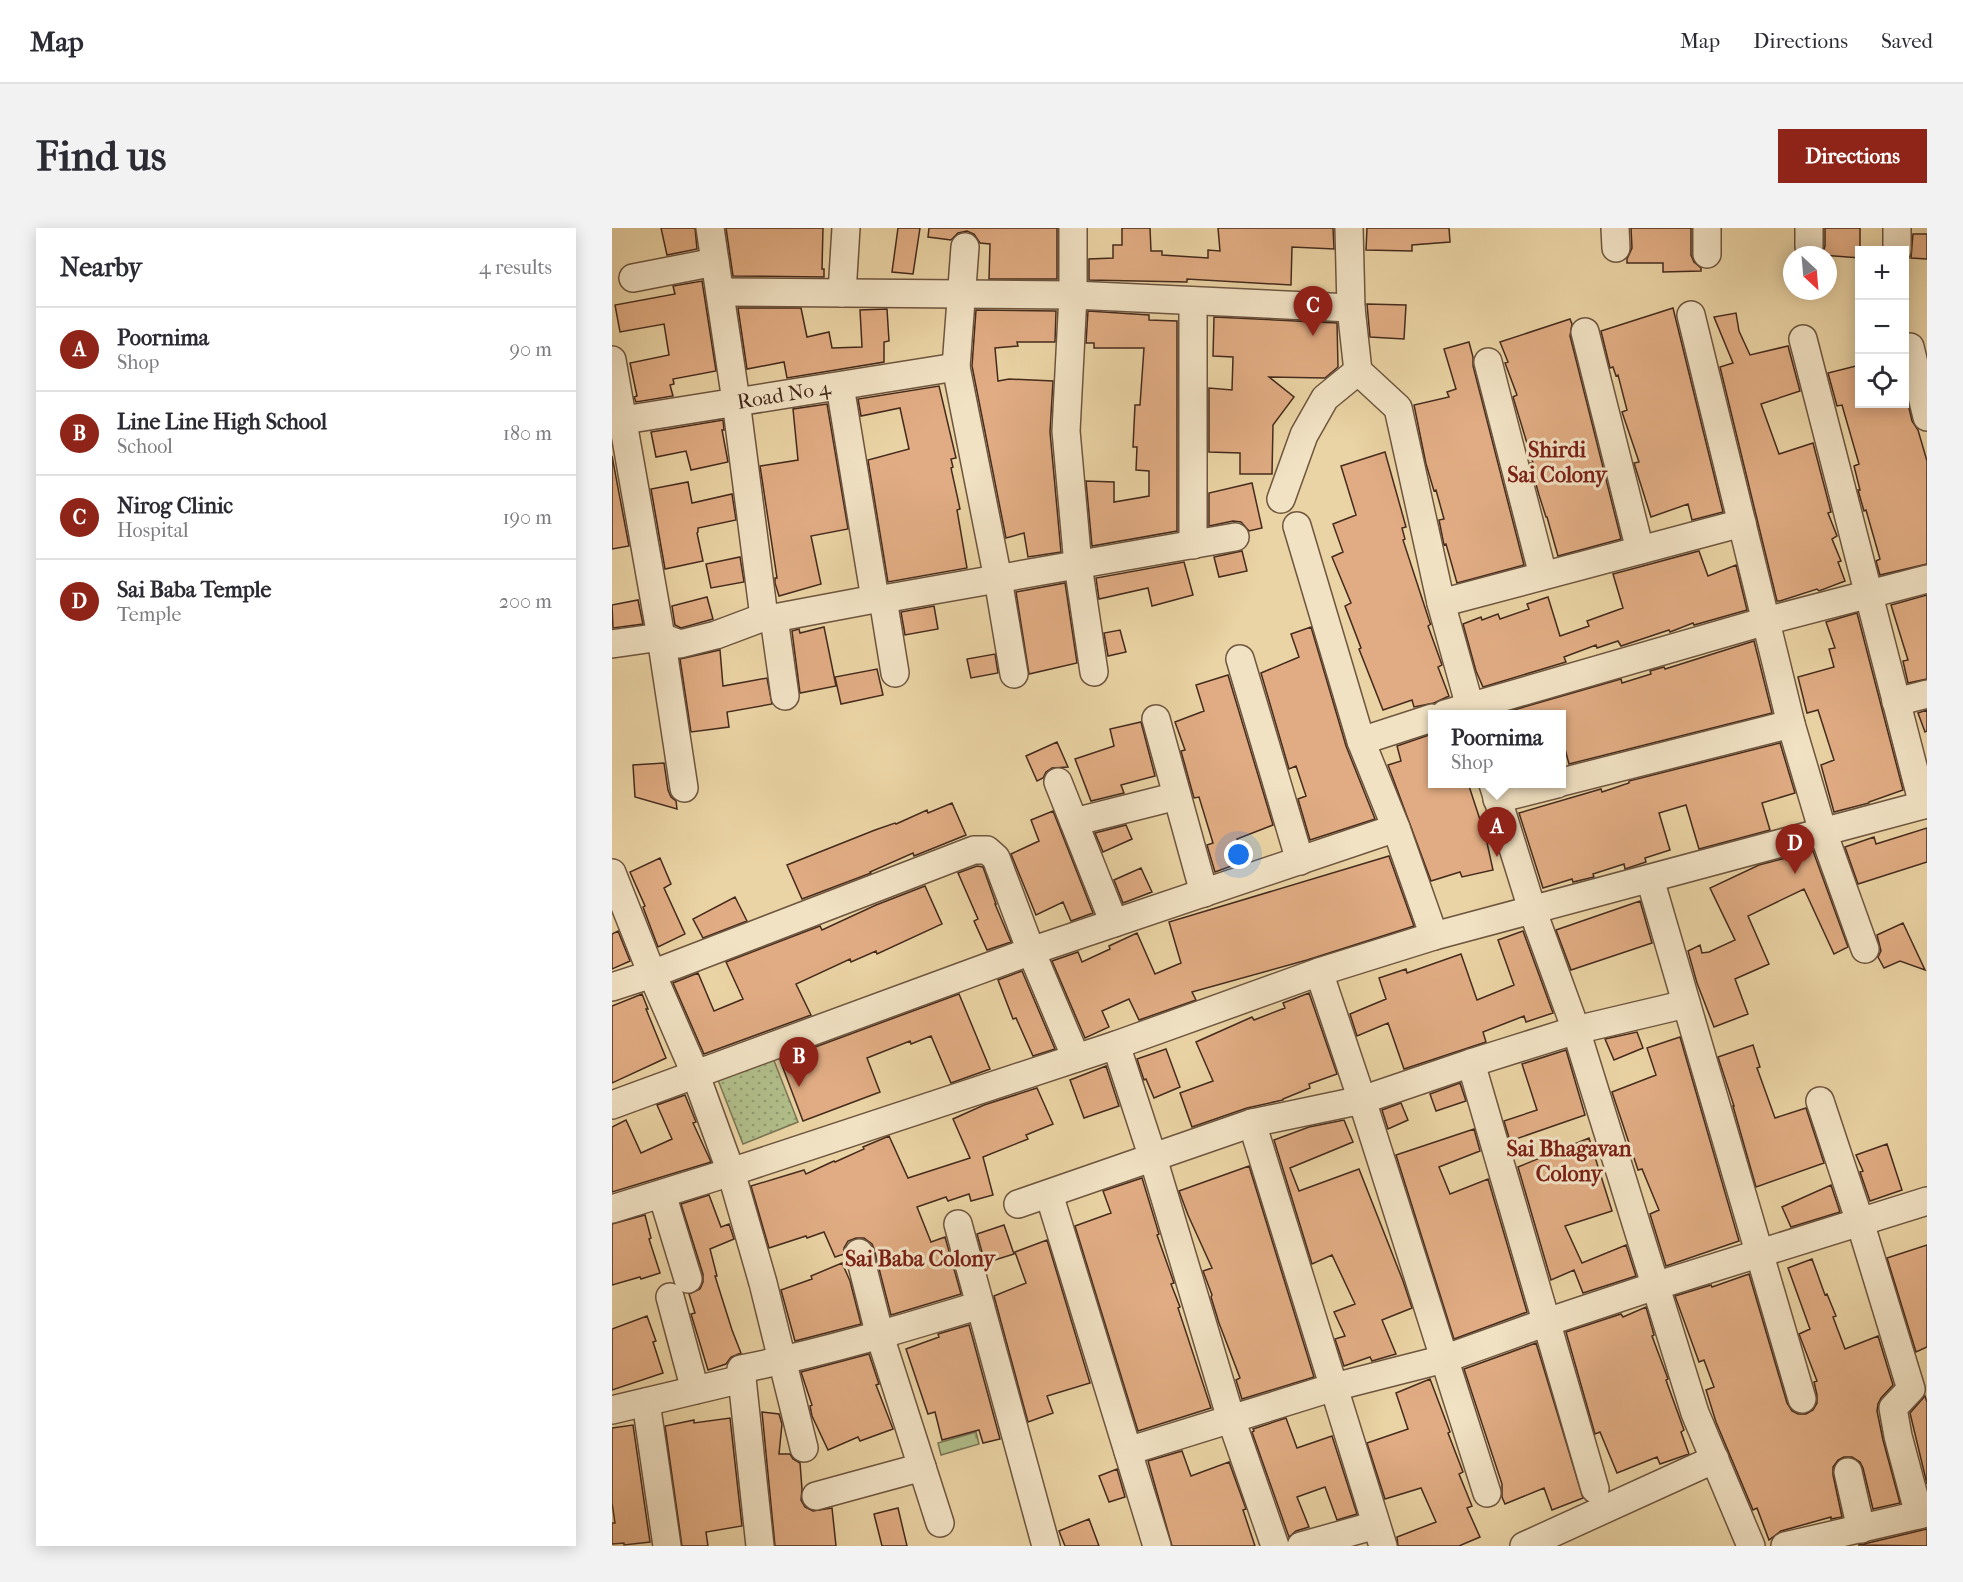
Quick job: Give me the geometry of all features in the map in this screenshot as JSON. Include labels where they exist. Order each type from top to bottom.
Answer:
[{"type":"street","points":[[710,228],[769,617],[785,696]]},
{"type":"street","points":[[842,293],[846,228]]},
{"type":"street","points":[[1073,228],[1073,295],[1066,431],[1077,565],[1094,672]]},
{"type":"street","points":[[1350,228],[1351,308],[1358,371],[1398,408],[1441,603],[1462,710]]},
{"type":"street","points":[[1897,228],[1897,246]]},
{"type":"street","points":[[965,247],[956,368],[998,579],[1014,674]]},
{"type":"street","points":[[633,279],[716,262]]},
{"type":"street","points":[[720,292],[1073,295],[1351,308]]},
{"type":"street","points":[[1192,545],[1193,301]]},
{"type":"street","points":[[1691,315],[1791,724],[1823,832],[1865,949]]},
{"type":"street","points":[[1585,332],[1640,550]]},
{"type":"street","points":[[612,1209],[1116,1045],[1319,972],[1434,936],[1925,805],[1896,702],[1803,339]]},
{"type":"street","points":[[1910,347],[1927,417]]},
{"type":"street","points":[[612,360],[618,421],[661,637],[684,788]]},
{"type":"street","points":[[1488,363],[1543,575]]},
{"type":"street","name":"Road No 4","points":[[618,421],[956,368]]},
{"type":"street","points":[[1281,499],[1304,435],[1325,398],[1358,371]]},
{"type":"street","points":[[840,386],[895,673]]},
{"type":"street","points":[[1441,603],[1742,523]]},
{"type":"street","points":[[1297,526],[1361,741],[1396,828],[1434,936]]},
{"type":"street","points":[[612,644],[661,637],[680,644],[716,635],[769,617],[1235,537]]},
{"type":"street","points":[[1469,710],[1766,621],[1927,579]]},
{"type":"street","points":[[1240,659],[1300,861]]},
{"type":"street","points":[[1896,702],[1927,694]]},
{"type":"street","points":[[1156,719],[1204,893]]},
{"type":"street","points":[[1361,741],[1428,719]]},
{"type":"street","points":[[1566,781],[1791,724]]},
{"type":"street","points":[[1058,782],[1114,923]]},
{"type":"street","points":[[1519,788],[1495,791],[1532,909],[1576,1030],[1709,1461],[1743,1544]]},
{"type":"street","points":[[1074,822],[1177,796]]},
{"type":"street","points":[[612,1105],[1031,951],[1396,828]]},
{"type":"street","points":[[612,987],[652,974],[974,849],[987,850],[996,858],[1031,951],[1076,1058]]},
{"type":"street","points":[[612,873],[695,1073],[731,1172],[764,1284],[804,1448]]},
{"type":"street","points":[[1650,879],[1802,1399]]},
{"type":"street","points":[[1319,972],[1487,1493]]},
{"type":"street","points":[[1018,1204],[1252,1123],[1362,1100],[1576,1030],[1686,1004]]},
{"type":"street","points":[[1116,1045],[1153,1158],[1231,1419],[1275,1546]]},
{"type":"street","points":[[1471,1063],[1595,1489]]},
{"type":"street","points":[[1785,1546],[1923,1514],[1898,1436],[1893,1408],[1911,1389],[1820,1101]]},
{"type":"street","points":[[1252,1123],[1379,1536],[1301,1546]]},
{"type":"street","points":[[662,1194],[695,1390]]},
{"type":"street","points":[[1049,1194],[1158,1546]]},
{"type":"street","points":[[1128,1451],[1334,1387],[1444,1359],[1655,1286],[1927,1202]]},
{"type":"street","points":[[958,1224],[1046,1546]]},
{"type":"street","points":[[859,1253],[880,1336],[940,1523]]},
{"type":"street","points":[[760,1546],[741,1369],[783,1361],[880,1336],[980,1305]]},
{"type":"street","points":[[612,1410],[742,1379]]},
{"type":"street","points":[[646,1402],[667,1546]]},
{"type":"street","points":[[1524,1546],[1561,1538],[1709,1461]]},
{"type":"street","points":[[816,1496],[922,1467]]},
{"type":"street","points":[[1848,1472],[1861,1529]]},
{"type":"green space","points":[[773,1058],[798,1122],[743,1144],[718,1080]]},
{"type":"green space","points":[[976,1432],[979,1444],[941,1455],[938,1443]]},
{"type":"building","points":[[661,228],[695,228],[697,249],[667,255]]},
{"type":"building","points":[[726,228],[823,228],[822,269],[824,269],[824,277],[733,276]]},
{"type":"building","points":[[898,228],[920,228],[913,274],[892,272]]},
{"type":"building","points":[[929,228],[1057,228],[1057,279],[989,279],[990,244],[980,243],[974,234],[967,231],[958,233],[951,240],[928,237]]},
{"type":"building","points":[[1122,228],[1150,228],[1151,251],[1162,251],[1162,255],[1208,258],[1208,250],[1220,251],[1218,228],[1333,228],[1334,249],[1292,247],[1291,285],[1187,279],[1187,282],[1089,280],[1089,259],[1113,258],[1113,245],[1122,245]]},
{"type":"building","points":[[1367,228],[1449,228],[1450,242],[1412,245],[1412,251],[1366,250]]},
{"type":"building","points":[[1631,228],[1691,228],[1691,255],[1701,271],[1663,272],[1663,263],[1627,263],[1632,248]]},
{"type":"building","points":[[1825,228],[1860,228],[1860,246],[1855,246],[1855,258],[1837,256],[1837,246],[1825,246]]},
{"type":"building","points":[[1913,234],[1927,234],[1927,259],[1911,258]]},
{"type":"building","points":[[702,281],[716,371],[673,379],[674,384],[670,385],[673,396],[636,402],[634,397],[637,396],[630,363],[669,355],[664,324],[620,332],[615,305],[675,294],[673,286]]},
{"type":"building","points":[[1367,304],[1406,305],[1404,339],[1370,337]]},
{"type":"building","points":[[738,308],[801,308],[807,337],[829,332],[832,348],[862,347],[860,310],[887,309],[889,341],[884,342],[884,362],[787,378],[784,362],[747,369]]},
{"type":"building","points":[[1673,308],[1723,512],[1692,520],[1688,504],[1651,517],[1634,463],[1639,462],[1622,412],[1627,410],[1618,375],[1616,376],[1613,367],[1610,368],[1601,331]]},
{"type":"building","points":[[976,310],[1056,311],[1055,342],[1017,342],[1018,346],[995,348],[998,381],[1009,379],[1053,381],[1050,432],[1061,552],[1028,557],[1024,533],[1006,538],[972,366]]},
{"type":"building","points":[[1088,311],[1149,315],[1149,320],[1177,321],[1177,531],[1092,546],[1086,481],[1114,482],[1114,502],[1149,496],[1149,471],[1136,470],[1137,447],[1133,447],[1135,405],[1140,405],[1144,348],[1094,348],[1094,343],[1086,343]]},
{"type":"building","points":[[1736,313],[1739,331],[1750,355],[1788,346],[1800,391],[1761,404],[1779,454],[1813,443],[1831,512],[1828,513],[1837,536],[1832,539],[1841,561],[1838,562],[1845,581],[1819,591],[1817,589],[1780,601],[1777,601],[1720,367],[1733,363],[1714,317]]},
{"type":"building","points":[[1214,317],[1337,323],[1338,367],[1325,378],[1269,377],[1294,397],[1273,425],[1272,474],[1240,474],[1240,453],[1209,452],[1209,388],[1232,390],[1233,357],[1213,356]]},
{"type":"building","points":[[1570,319],[1572,324],[1570,336],[1621,539],[1558,556],[1530,463],[1533,463],[1513,397],[1517,395],[1500,342]]},
{"type":"building","points":[[1469,342],[1473,366],[1524,565],[1457,583],[1446,544],[1444,545],[1439,520],[1444,519],[1426,464],[1414,405],[1449,397],[1447,392],[1456,389],[1444,349]]},
{"type":"building","points":[[1855,366],[1855,408],[1909,408],[1927,461],[1927,564],[1880,575],[1876,561],[1880,559],[1858,490],[1860,490],[1854,466],[1859,464],[1842,405],[1837,406],[1828,373]]},
{"type":"building","points":[[939,386],[956,458],[951,459],[953,467],[951,468],[960,509],[957,510],[967,568],[888,582],[868,460],[909,449],[900,408],[861,416],[858,399]]},
{"type":"building","points":[[827,404],[848,529],[811,536],[821,584],[779,596],[775,583],[775,578],[777,578],[760,466],[798,460],[793,409]]},
{"type":"building","points":[[723,420],[724,430],[722,430],[728,462],[691,470],[686,451],[656,457],[651,432]]},
{"type":"building","points":[[1385,452],[1406,527],[1402,528],[1405,539],[1403,540],[1431,624],[1428,626],[1442,665],[1438,667],[1449,696],[1434,703],[1414,707],[1412,700],[1383,710],[1345,606],[1351,603],[1332,557],[1343,552],[1333,524],[1356,515],[1341,466]]},
{"type":"building","points":[[612,456],[629,546],[612,549]]},
{"type":"building","points":[[688,482],[692,503],[732,494],[736,520],[698,528],[703,561],[665,569],[651,489]]},
{"type":"building","points":[[1252,483],[1262,528],[1249,531],[1241,522],[1233,521],[1209,526],[1209,493]]},
{"type":"building","points":[[1242,551],[1247,571],[1219,577],[1214,557]]},
{"type":"building","points":[[1699,551],[1708,576],[1736,565],[1747,610],[1694,625],[1693,623],[1621,646],[1618,641],[1597,648],[1596,645],[1564,657],[1566,662],[1483,687],[1476,671],[1463,624],[1498,614],[1500,619],[1529,609],[1527,604],[1548,597],[1560,636],[1589,626],[1587,621],[1623,608],[1613,574]]},
{"type":"building","points":[[740,557],[744,582],[711,588],[706,564]]},
{"type":"building","points":[[1184,562],[1193,595],[1152,606],[1148,588],[1099,599],[1096,578]]},
{"type":"building","points":[[1065,583],[1077,663],[1029,674],[1016,592]]},
{"type":"building","points":[[1927,595],[1927,679],[1908,683],[1903,661],[1908,660],[1891,605]]},
{"type":"building","points":[[707,597],[713,619],[681,628],[675,625],[672,606]]},
{"type":"building","points":[[638,600],[643,624],[613,628],[612,605]]},
{"type":"building","points":[[934,606],[938,629],[905,635],[901,612]]},
{"type":"building","points":[[1857,613],[1903,790],[1869,803],[1834,812],[1821,765],[1834,760],[1818,710],[1807,713],[1798,677],[1834,667],[1829,649],[1835,648],[1826,622]]},
{"type":"building","points":[[824,627],[836,686],[800,693],[792,631],[799,629],[800,633]]},
{"type":"building","points":[[1311,627],[1346,746],[1375,819],[1310,840],[1298,799],[1306,796],[1296,766],[1289,769],[1261,673],[1299,657],[1291,634]]},
{"type":"building","points":[[1120,630],[1126,652],[1108,656],[1104,633]]},
{"type":"building","points":[[1754,641],[1772,713],[1569,764],[1566,753],[1566,710],[1514,710],[1621,679],[1622,683],[1651,674],[1650,671],[1664,667],[1665,669]]},
{"type":"building","points":[[720,650],[723,686],[767,678],[772,704],[727,712],[729,727],[691,732],[680,659]]},
{"type":"building","points":[[995,654],[998,673],[971,678],[967,659]]},
{"type":"building","points":[[877,669],[883,695],[841,704],[835,677]]},
{"type":"building","points":[[1228,675],[1273,825],[1237,839],[1245,861],[1215,872],[1207,845],[1213,843],[1199,797],[1194,798],[1181,751],[1185,750],[1175,722],[1204,711],[1196,685]]},
{"type":"building","points":[[1927,710],[1927,731],[1925,732],[1918,713]]},
{"type":"building","points":[[1141,722],[1155,776],[1121,785],[1124,793],[1091,801],[1075,759],[1114,746],[1110,729]]},
{"type":"building","points":[[1428,735],[1428,788],[1470,788],[1486,838],[1493,870],[1462,877],[1460,872],[1431,881],[1388,765],[1401,761],[1397,746]]},
{"type":"building","points":[[1057,742],[1068,767],[1052,768],[1037,781],[1026,756]]},
{"type":"building","points":[[1780,743],[1795,793],[1762,803],[1770,830],[1699,849],[1686,805],[1659,813],[1670,850],[1645,858],[1646,862],[1625,869],[1624,864],[1593,874],[1594,877],[1573,882],[1572,879],[1543,888],[1519,813],[1601,789],[1602,792],[1629,783],[1629,781]]},
{"type":"building","points":[[664,763],[668,790],[676,801],[677,809],[635,797],[633,765]]},
{"type":"building","points":[[952,803],[966,835],[914,856],[913,853],[871,873],[802,899],[787,865],[927,810],[928,813]]},
{"type":"building","points":[[1053,811],[1093,913],[1071,921],[1063,902],[1036,915],[1011,854],[1039,841],[1031,820]]},
{"type":"building","points":[[1126,825],[1132,839],[1103,852],[1095,833]]},
{"type":"building","points":[[1927,828],[1927,862],[1858,884],[1845,847],[1874,837],[1876,844]]},
{"type":"building","points":[[1813,851],[1848,947],[1834,954],[1804,889],[1748,916],[1769,964],[1735,979],[1748,1014],[1714,1027],[1697,983],[1688,951],[1700,945],[1702,953],[1709,952],[1735,940],[1710,888],[1759,865],[1786,858],[1787,860]]},
{"type":"building","points":[[1389,856],[1414,926],[1307,960],[1192,992],[1196,1000],[1139,1020],[1129,999],[1102,1011],[1109,1027],[1085,1038],[1052,961],[1078,952],[1082,962],[1137,933],[1155,974],[1181,963],[1169,922]]},
{"type":"building","points":[[660,858],[671,884],[664,888],[685,934],[658,947],[643,907],[645,906],[630,872]]},
{"type":"building","points":[[977,866],[983,867],[1011,942],[987,950],[974,921],[978,919],[958,873]]},
{"type":"building","points":[[1141,868],[1152,892],[1123,903],[1114,880]]},
{"type":"building","points":[[925,886],[942,924],[877,954],[876,951],[851,962],[850,959],[796,984],[811,1015],[704,1054],[673,983],[698,973],[714,1011],[743,999],[726,962],[820,926],[822,930]]},
{"type":"building","points":[[735,897],[747,921],[703,938],[693,919]]},
{"type":"building","points":[[1640,901],[1652,943],[1571,970],[1556,930]]},
{"type":"building","points":[[1903,923],[1925,970],[1900,961],[1884,968],[1878,957],[1881,951],[1877,935]]},
{"type":"building","points":[[618,931],[630,961],[612,969],[612,934]]},
{"type":"building","points":[[1523,931],[1553,1013],[1526,1022],[1524,1016],[1483,1032],[1486,1042],[1404,1069],[1388,1023],[1357,1036],[1350,1014],[1386,999],[1379,978],[1406,969],[1407,973],[1461,954],[1477,1000],[1514,985],[1498,940]]},
{"type":"building","points":[[1022,971],[1055,1049],[1033,1056],[1016,1018],[1013,1019],[998,980]]},
{"type":"building","points":[[1309,993],[1337,1074],[1309,1084],[1310,1088],[1283,1100],[1247,1108],[1192,1127],[1180,1093],[1213,1081],[1196,1042],[1252,1017],[1254,1020],[1285,1008],[1283,1003]]},
{"type":"building","points":[[642,994],[666,1058],[612,1083],[612,1006]]},
{"type":"building","points":[[959,994],[990,1069],[951,1083],[931,1036],[911,1044],[910,1041],[867,1058],[880,1092],[803,1121],[780,1060]]},
{"type":"building","points":[[1637,1032],[1643,1048],[1614,1060],[1605,1039]]},
{"type":"building","points":[[1680,1037],[1739,1241],[1666,1266],[1650,1214],[1659,1210],[1642,1169],[1638,1170],[1612,1092],[1656,1075],[1647,1048]]},
{"type":"building","points":[[1753,1045],[1760,1067],[1757,1068],[1775,1118],[1806,1108],[1824,1163],[1756,1187],[1718,1057]]},
{"type":"building","points":[[1166,1049],[1180,1087],[1154,1098],[1146,1079],[1144,1080],[1137,1059]]},
{"type":"building","points":[[1566,1050],[1585,1115],[1510,1141],[1504,1121],[1537,1110],[1522,1064]]},
{"type":"building","points":[[1106,1066],[1119,1106],[1084,1118],[1070,1080]]},
{"type":"building","points":[[1460,1083],[1466,1101],[1436,1111],[1430,1094]]},
{"type":"building","points":[[1037,1088],[1053,1124],[1026,1135],[1028,1139],[983,1157],[993,1195],[971,1201],[969,1194],[948,1201],[946,1197],[917,1207],[931,1242],[945,1237],[961,1294],[891,1315],[874,1249],[872,1244],[864,1238],[848,1241],[844,1254],[835,1257],[824,1232],[769,1248],[751,1186],[804,1170],[806,1174],[889,1136],[908,1178],[970,1158],[953,1119],[984,1105]]},
{"type":"building","points":[[685,1095],[696,1122],[693,1123],[711,1162],[612,1192],[612,1127],[626,1120],[641,1153],[672,1139],[657,1105]]},
{"type":"building","points":[[1401,1103],[1408,1120],[1388,1129],[1382,1110]]},
{"type":"building","points":[[1344,1120],[1353,1142],[1290,1168],[1299,1191],[1359,1169],[1412,1308],[1382,1320],[1396,1354],[1372,1361],[1370,1357],[1344,1366],[1335,1339],[1345,1336],[1334,1312],[1355,1304],[1332,1255],[1312,1264],[1274,1140],[1309,1127]]},
{"type":"building","points":[[1474,1129],[1480,1151],[1439,1167],[1450,1194],[1488,1179],[1527,1312],[1454,1339],[1396,1155]]},
{"type":"building","points":[[1589,1138],[1612,1211],[1565,1226],[1582,1263],[1626,1245],[1636,1276],[1583,1293],[1574,1270],[1551,1280],[1518,1167]]},
{"type":"building","points":[[1887,1144],[1902,1190],[1870,1201],[1860,1172],[1863,1171],[1856,1155]]},
{"type":"building","points":[[1249,1166],[1314,1377],[1242,1399],[1236,1380],[1240,1378],[1219,1323],[1203,1271],[1212,1268],[1179,1191]]},
{"type":"building","points":[[1142,1178],[1159,1234],[1157,1235],[1174,1283],[1171,1284],[1180,1307],[1178,1308],[1211,1408],[1138,1431],[1075,1226],[1111,1213],[1103,1191]]},
{"type":"building","points":[[1831,1185],[1840,1212],[1791,1227],[1782,1207]]},
{"type":"building","points":[[709,1195],[721,1227],[729,1224],[734,1239],[710,1249],[717,1276],[715,1276],[741,1353],[731,1357],[726,1364],[708,1370],[691,1314],[695,1313],[689,1294],[700,1289],[703,1274],[681,1204]]},
{"type":"building","points":[[645,1215],[651,1238],[649,1239],[660,1273],[612,1285],[612,1224]]},
{"type":"building","points":[[1004,1225],[1014,1254],[985,1263],[977,1234]]},
{"type":"building","points":[[1047,1240],[1090,1383],[1047,1396],[1053,1413],[1028,1422],[994,1296],[1026,1283],[1015,1252]]},
{"type":"building","points":[[1927,1245],[1927,1347],[1916,1352],[1887,1258]]},
{"type":"building","points":[[1812,1259],[1825,1295],[1827,1294],[1836,1316],[1833,1317],[1845,1349],[1878,1336],[1893,1385],[1881,1398],[1877,1411],[1900,1503],[1873,1509],[1860,1462],[1852,1457],[1844,1457],[1838,1460],[1833,1467],[1842,1517],[1831,1519],[1831,1517],[1781,1531],[1769,1540],[1757,1508],[1753,1510],[1716,1422],[1706,1390],[1714,1387],[1704,1360],[1699,1362],[1675,1296],[1711,1285],[1712,1287],[1749,1274],[1787,1403],[1792,1411],[1806,1414],[1813,1410],[1817,1403],[1814,1382],[1817,1381],[1799,1334],[1810,1329],[1788,1268]]},
{"type":"building","points":[[842,1263],[850,1281],[861,1324],[795,1341],[781,1290],[812,1279],[811,1276]]},
{"type":"building","points":[[1646,1307],[1654,1335],[1652,1336],[1684,1430],[1681,1432],[1689,1454],[1660,1464],[1657,1457],[1617,1473],[1600,1432],[1595,1434],[1566,1332],[1621,1314],[1623,1317]]},
{"type":"building","points":[[647,1316],[656,1341],[653,1342],[663,1373],[612,1390],[612,1329]]},
{"type":"building","points":[[969,1325],[1000,1439],[983,1443],[979,1430],[942,1440],[935,1412],[928,1414],[906,1349],[939,1337],[938,1334]]},
{"type":"building","points":[[1536,1343],[1583,1498],[1552,1510],[1544,1488],[1505,1504],[1502,1497],[1502,1484],[1464,1369]]},
{"type":"building","points":[[869,1354],[879,1384],[876,1385],[893,1429],[860,1441],[858,1437],[828,1450],[812,1416],[810,1406],[812,1405],[801,1372]]},
{"type":"building","points":[[1430,1379],[1463,1472],[1459,1474],[1472,1506],[1467,1508],[1480,1537],[1459,1546],[1398,1546],[1397,1537],[1436,1522],[1421,1488],[1385,1499],[1367,1443],[1408,1429],[1396,1393]]},
{"type":"building","points":[[1925,1396],[1927,1402],[1927,1484],[1910,1413]]},
{"type":"building","points":[[762,1412],[779,1414],[782,1424],[779,1454],[790,1454],[800,1463],[801,1500],[805,1507],[813,1511],[832,1508],[836,1546],[775,1546]]},
{"type":"building","points":[[730,1418],[742,1526],[706,1532],[708,1546],[682,1546],[665,1426],[694,1420],[694,1423]]},
{"type":"building","points":[[1286,1418],[1297,1448],[1332,1436],[1357,1514],[1337,1520],[1325,1487],[1297,1497],[1309,1527],[1296,1531],[1289,1537],[1252,1432],[1253,1429]]},
{"type":"building","points":[[633,1425],[650,1542],[612,1544],[612,1523],[615,1523],[612,1503],[612,1428]]},
{"type":"building","points":[[1182,1451],[1191,1476],[1229,1462],[1246,1509],[1243,1510],[1255,1546],[1172,1546],[1148,1461]]},
{"type":"building","points":[[1117,1469],[1125,1497],[1109,1502],[1099,1476]]},
{"type":"building","points":[[898,1508],[907,1546],[882,1546],[874,1514]]},
{"type":"building","points":[[1089,1519],[1099,1546],[1065,1546],[1059,1531]]},
{"type":"building","points":[[1927,1529],[1927,1546],[1858,1545],[1864,1544]]},
{"type":"place","name":"Nirog Clinic","points":[[1313,336]]},
{"type":"place","name":"Poornima","points":[[1497,857]]},
{"type":"place","name":"Sai Baba Temple","points":[[1795,874]]},
{"type":"place","name":"Line Line High School","points":[[799,1087]]},
{"type":"district","name":"Shirdi Sai Colony","points":[[1557,462]]},
{"type":"district","name":"Sai Bhagavan Colony","points":[[1569,1160]]},
{"type":"district","name":"Sai Baba Colony","points":[[920,1258]]}]
